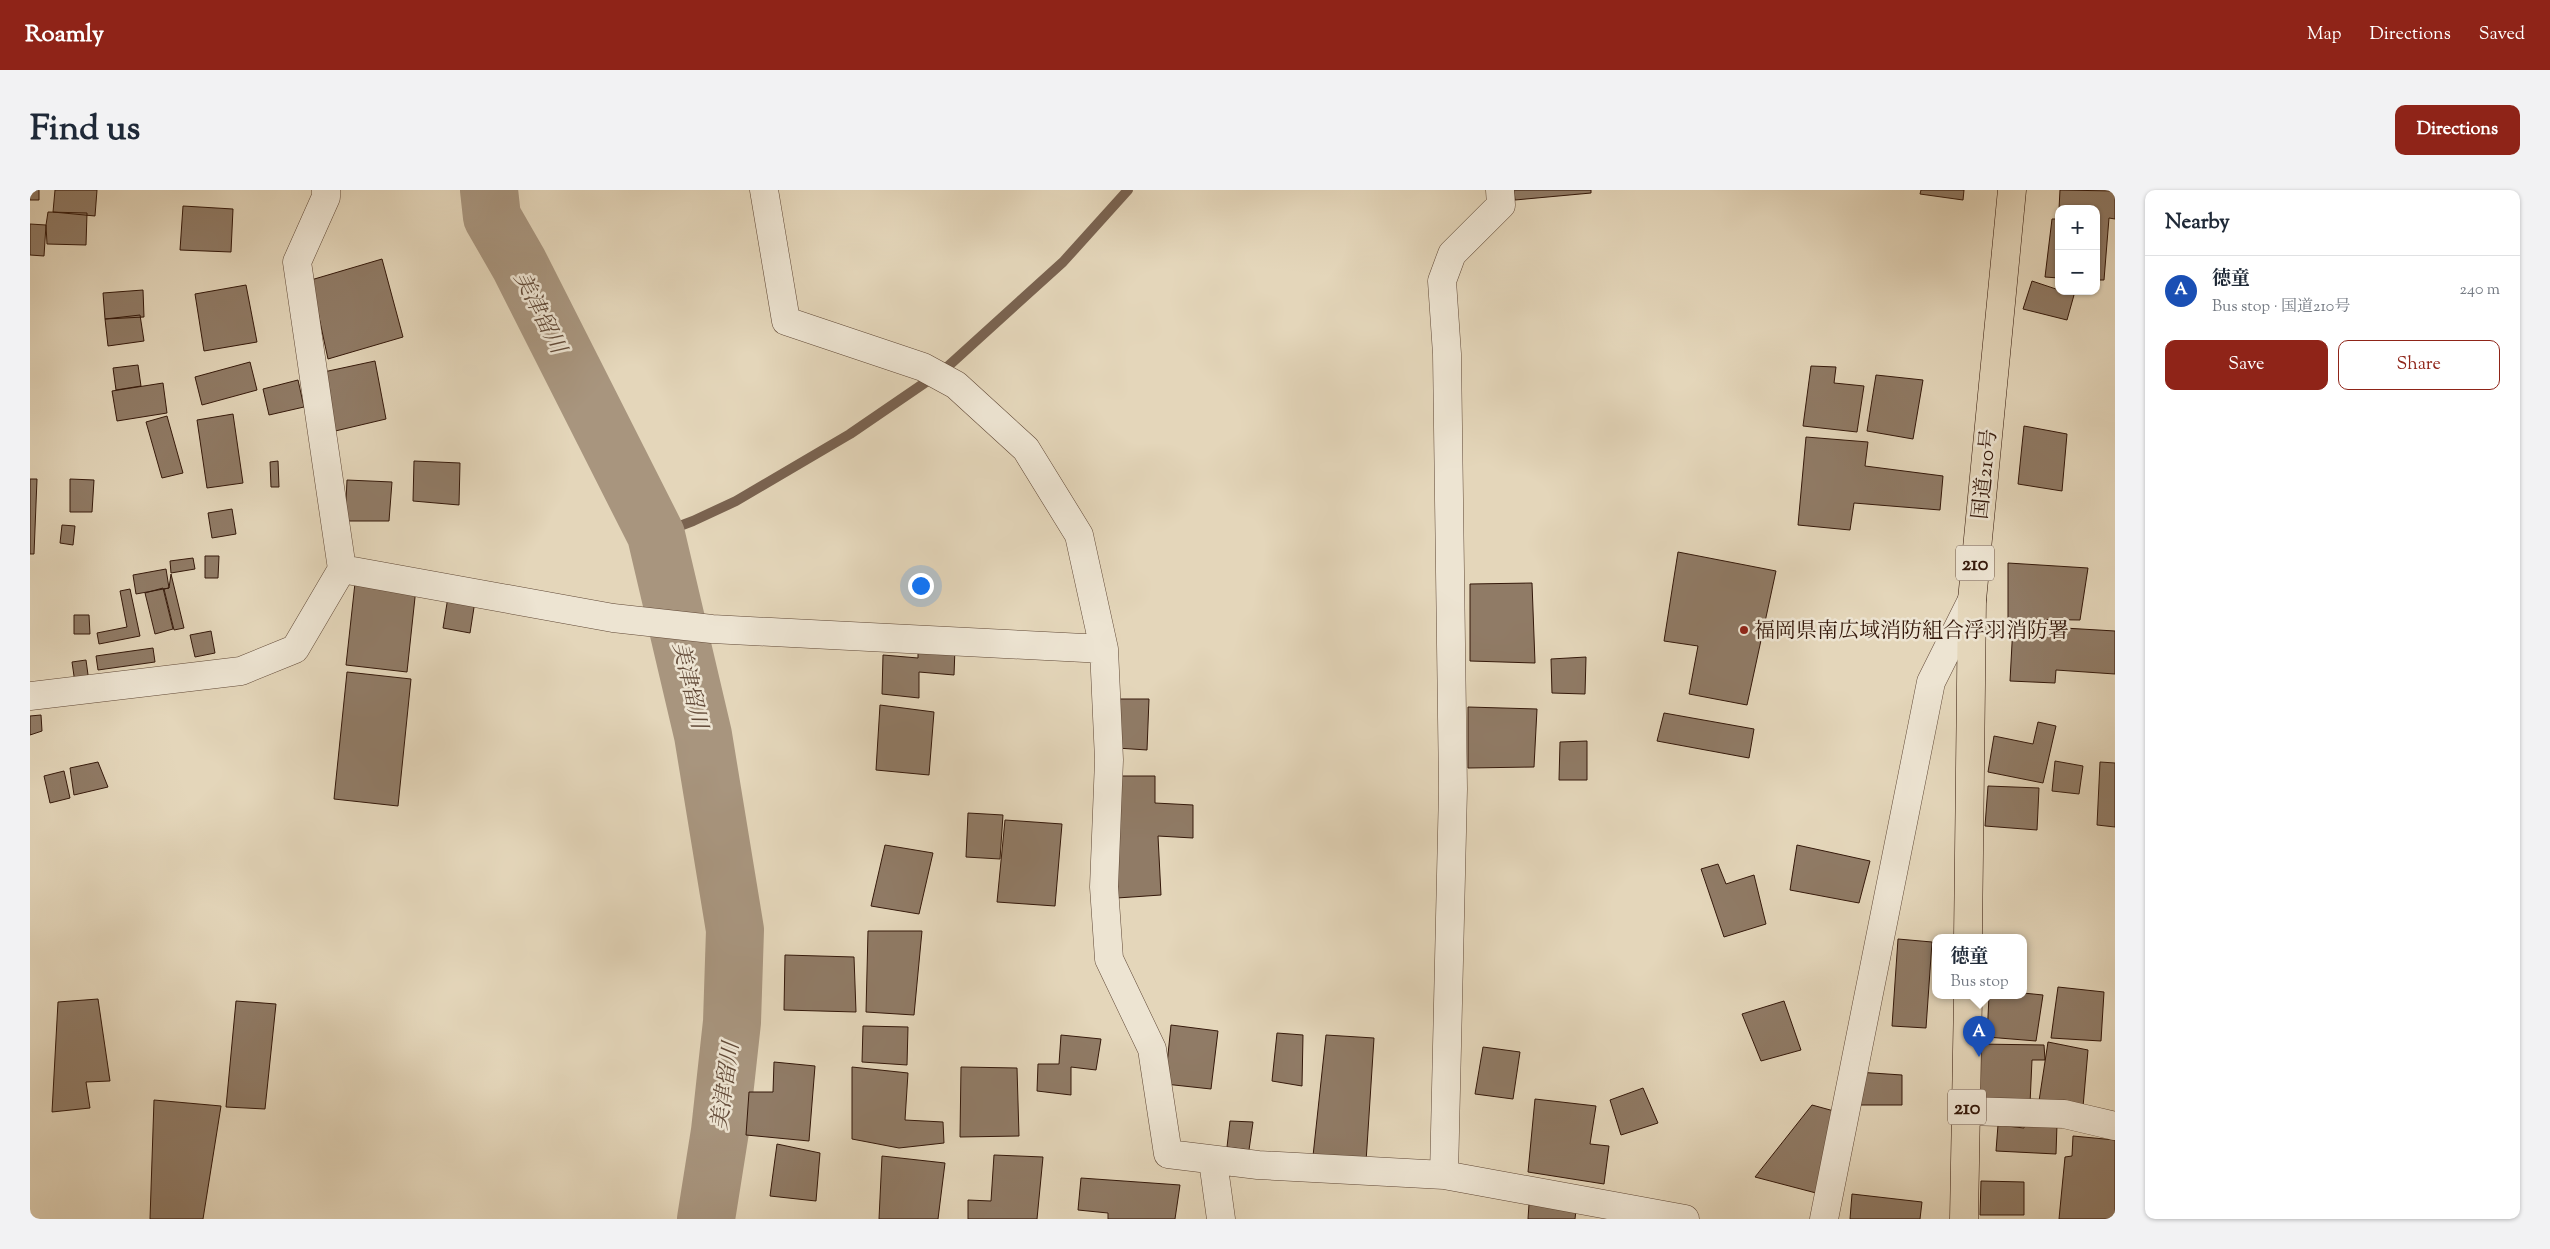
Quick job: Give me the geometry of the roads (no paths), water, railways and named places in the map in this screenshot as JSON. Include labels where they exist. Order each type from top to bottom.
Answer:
[{"type":"highway","name":"国道210号","points":[[1968,934],[1972,600],[2012,190]]},
{"type":"highway","name":"210","points":[[1964,1219],[1968,999]]},
{"type":"street","points":[[30,696],[240,671],[295,649],[342,569],[297,262],[326,196],[326,190]]},
{"type":"street","points":[[764,190],[786,321],[935,373],[956,385],[1026,449],[1079,535],[1104,649],[1109,760],[1104,887],[1109,959],[1152,1050],[1168,1154],[1213,1161],[1444,1175],[1684,1219]]},
{"type":"street","points":[[1444,1175],[1453,789],[1447,354],[1442,281],[1452,254],[1501,205],[1500,190]]},
{"type":"street","points":[[342,569],[612,618],[712,629],[1104,649]]},
{"type":"street","points":[[1824,1219],[1931,682],[1972,600]]},
{"type":"street","points":[[1966,1111],[2064,1114],[2115,1126]]},
{"type":"street","points":[[1213,1161],[1221,1219]]},
{"type":"waterway","name":"美津留川","points":[[489,190],[492,217],[519,264],[656,535],[703,735],[735,930],[732,1022],[720,1131],[706,1219]]},
{"type":"waterway","points":[[656,535],[693,521],[736,501],[850,434],[945,369],[1063,262],[1128,190]]},
{"type":"place","name":"福岡県南広域消防組合浮羽消防署","points":[[1744,630]]},
{"type":"place","name":"徳童","points":[[1979,1057]]}]
